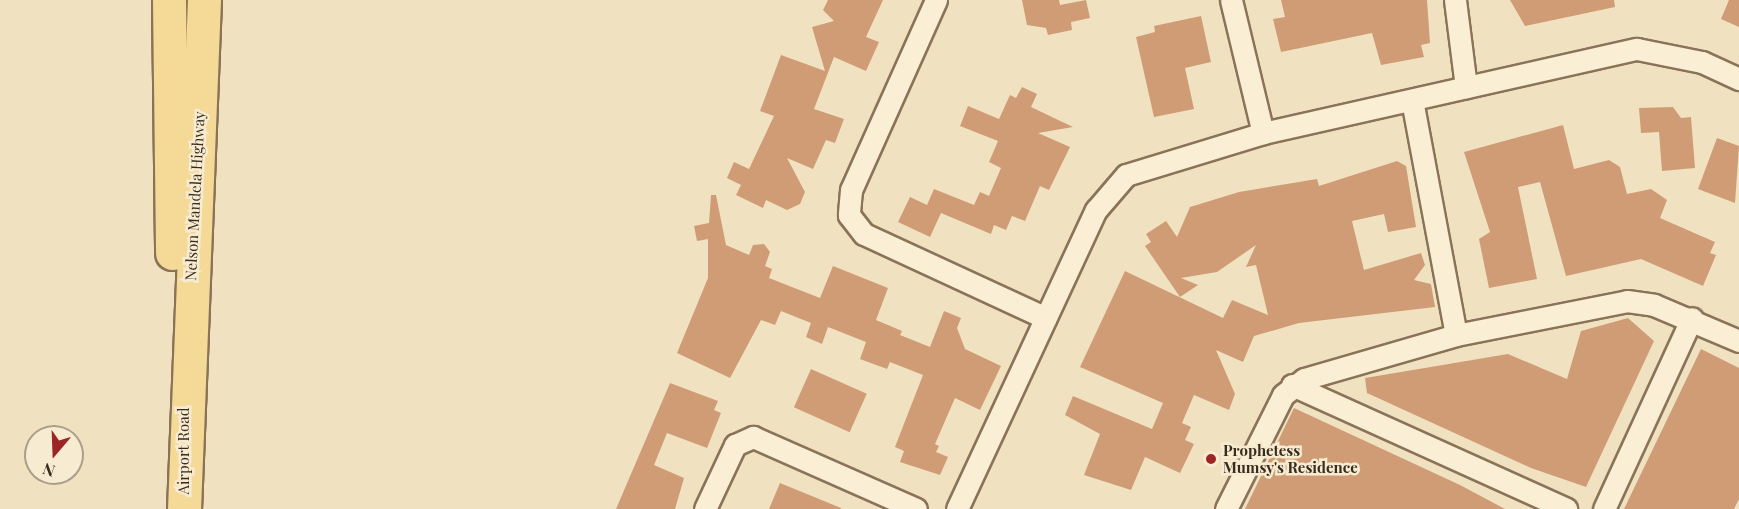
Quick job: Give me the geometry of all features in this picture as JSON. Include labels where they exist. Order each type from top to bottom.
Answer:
[{"type":"main road","name":"Nelson Mandela Highway","points":[[169,0],[179,392]]},
{"type":"main road","name":"Nelson Mandela Highway","points":[[179,392],[204,0]]},
{"type":"main road","points":[[172,509],[179,392]]},
{"type":"main road","name":"Airport Road","points":[[179,392],[183,509]]},
{"type":"street","points":[[936,0],[851,190],[849,215],[864,234],[1046,318]]},
{"type":"street","points":[[1232,0],[1263,133]]},
{"type":"street","points":[[1455,0],[1466,87]]},
{"type":"street","points":[[957,509],[1096,210],[1126,175],[1263,133],[1637,49],[1702,62],[1739,79]]},
{"type":"street","points":[[1412,100],[1456,335]]},
{"type":"street","points":[[1226,509],[1292,385],[1456,335],[1627,302],[1692,318],[1739,341]]},
{"type":"street","points":[[1604,509],[1692,318]]},
{"type":"street","points":[[1292,385],[1566,509]]},
{"type":"street","points":[[705,509],[735,445],[753,437],[916,509]]},
{"type":"building","points":[[828,0],[883,0],[866,37],[879,42],[866,71],[834,57],[814,109],[844,119],[835,143],[826,140],[813,169],[787,158],[805,192],[800,204],[787,210],[766,200],[763,208],[736,195],[741,185],[727,178],[734,162],[749,169],[774,116],[760,111],[781,55],[825,71],[812,27],[834,21],[823,10]]},
{"type":"building","points":[[1022,0],[1059,0],[1060,5],[1086,0],[1090,18],[1071,22],[1072,30],[1048,35],[1046,28],[1027,25]]},
{"type":"building","points":[[1281,0],[1427,0],[1430,43],[1421,45],[1424,57],[1381,65],[1372,33],[1281,52],[1273,19],[1285,17]]},
{"type":"building","points":[[1510,0],[1614,0],[1615,7],[1525,26]]},
{"type":"building","points":[[1729,0],[1739,0],[1739,27],[1721,19]]},
{"type":"building","points":[[1201,16],[1211,62],[1185,68],[1194,109],[1154,117],[1136,37],[1155,32],[1154,26]]},
{"type":"building","points":[[1022,87],[1037,94],[1031,107],[1073,127],[1038,133],[1070,147],[1049,190],[1040,186],[1025,221],[1012,216],[1006,230],[994,225],[991,234],[941,213],[930,237],[898,222],[910,197],[927,205],[934,189],[974,205],[980,192],[989,196],[1001,168],[989,162],[998,141],[960,126],[968,106],[999,119],[1010,95],[1016,98]]},
{"type":"building","points":[[1673,107],[1681,118],[1691,117],[1695,168],[1662,171],[1659,132],[1641,133],[1639,108]]},
{"type":"building","points":[[1563,125],[1574,169],[1609,160],[1620,167],[1627,194],[1651,189],[1667,200],[1660,218],[1715,242],[1710,253],[1716,255],[1703,286],[1641,259],[1566,276],[1540,182],[1518,187],[1537,279],[1489,288],[1479,239],[1490,232],[1464,152]]},
{"type":"building","points":[[1717,138],[1739,146],[1735,203],[1698,189]]},
{"type":"building","points":[[1397,161],[1406,166],[1416,227],[1388,232],[1384,214],[1352,221],[1364,270],[1421,253],[1425,265],[1414,280],[1431,284],[1435,307],[1299,323],[1254,336],[1243,362],[1216,350],[1235,394],[1229,410],[1194,395],[1182,423],[1191,427],[1185,440],[1194,444],[1180,473],[1145,457],[1131,490],[1084,475],[1100,434],[1065,415],[1073,396],[1152,429],[1163,403],[1080,367],[1125,271],[1223,318],[1232,300],[1268,315],[1256,265],[1246,267],[1256,245],[1217,272],[1181,278],[1198,285],[1180,297],[1145,246],[1151,242],[1146,234],[1166,221],[1177,237],[1190,207],[1239,192],[1317,179],[1319,186]]},
{"type":"building","points":[[711,195],[716,195],[726,245],[749,255],[753,245],[764,244],[770,252],[765,266],[772,269],[769,278],[820,298],[833,266],[888,288],[876,320],[902,331],[900,335],[930,347],[944,311],[961,318],[957,328],[965,349],[1001,366],[980,410],[955,398],[935,444],[939,446],[936,452],[948,457],[940,475],[900,462],[904,451],[895,447],[923,375],[890,362],[887,369],[860,359],[866,342],[828,327],[822,344],[806,337],[811,323],[781,311],[775,325],[761,320],[730,378],[677,353],[708,278],[708,239],[697,241],[694,226],[709,223]]},
{"type":"building","points":[[1628,318],[1654,341],[1586,487],[1531,468],[1367,393],[1365,378],[1508,354],[1567,379],[1581,331]]},
{"type":"building","points":[[1701,349],[1739,368],[1739,499],[1734,509],[1624,509]]},
{"type":"building","points":[[811,369],[867,394],[850,432],[794,407]]},
{"type":"building","points":[[670,383],[718,401],[714,410],[721,413],[707,448],[667,433],[654,465],[684,478],[675,509],[616,509]]},
{"type":"building","points":[[1294,408],[1460,485],[1505,509],[1245,509]]},
{"type":"building","points":[[780,483],[841,508],[841,509],[769,509]]},
{"type":"place","name":"Prophetess Mumsy's Residence","points":[[1211,459]]}]
